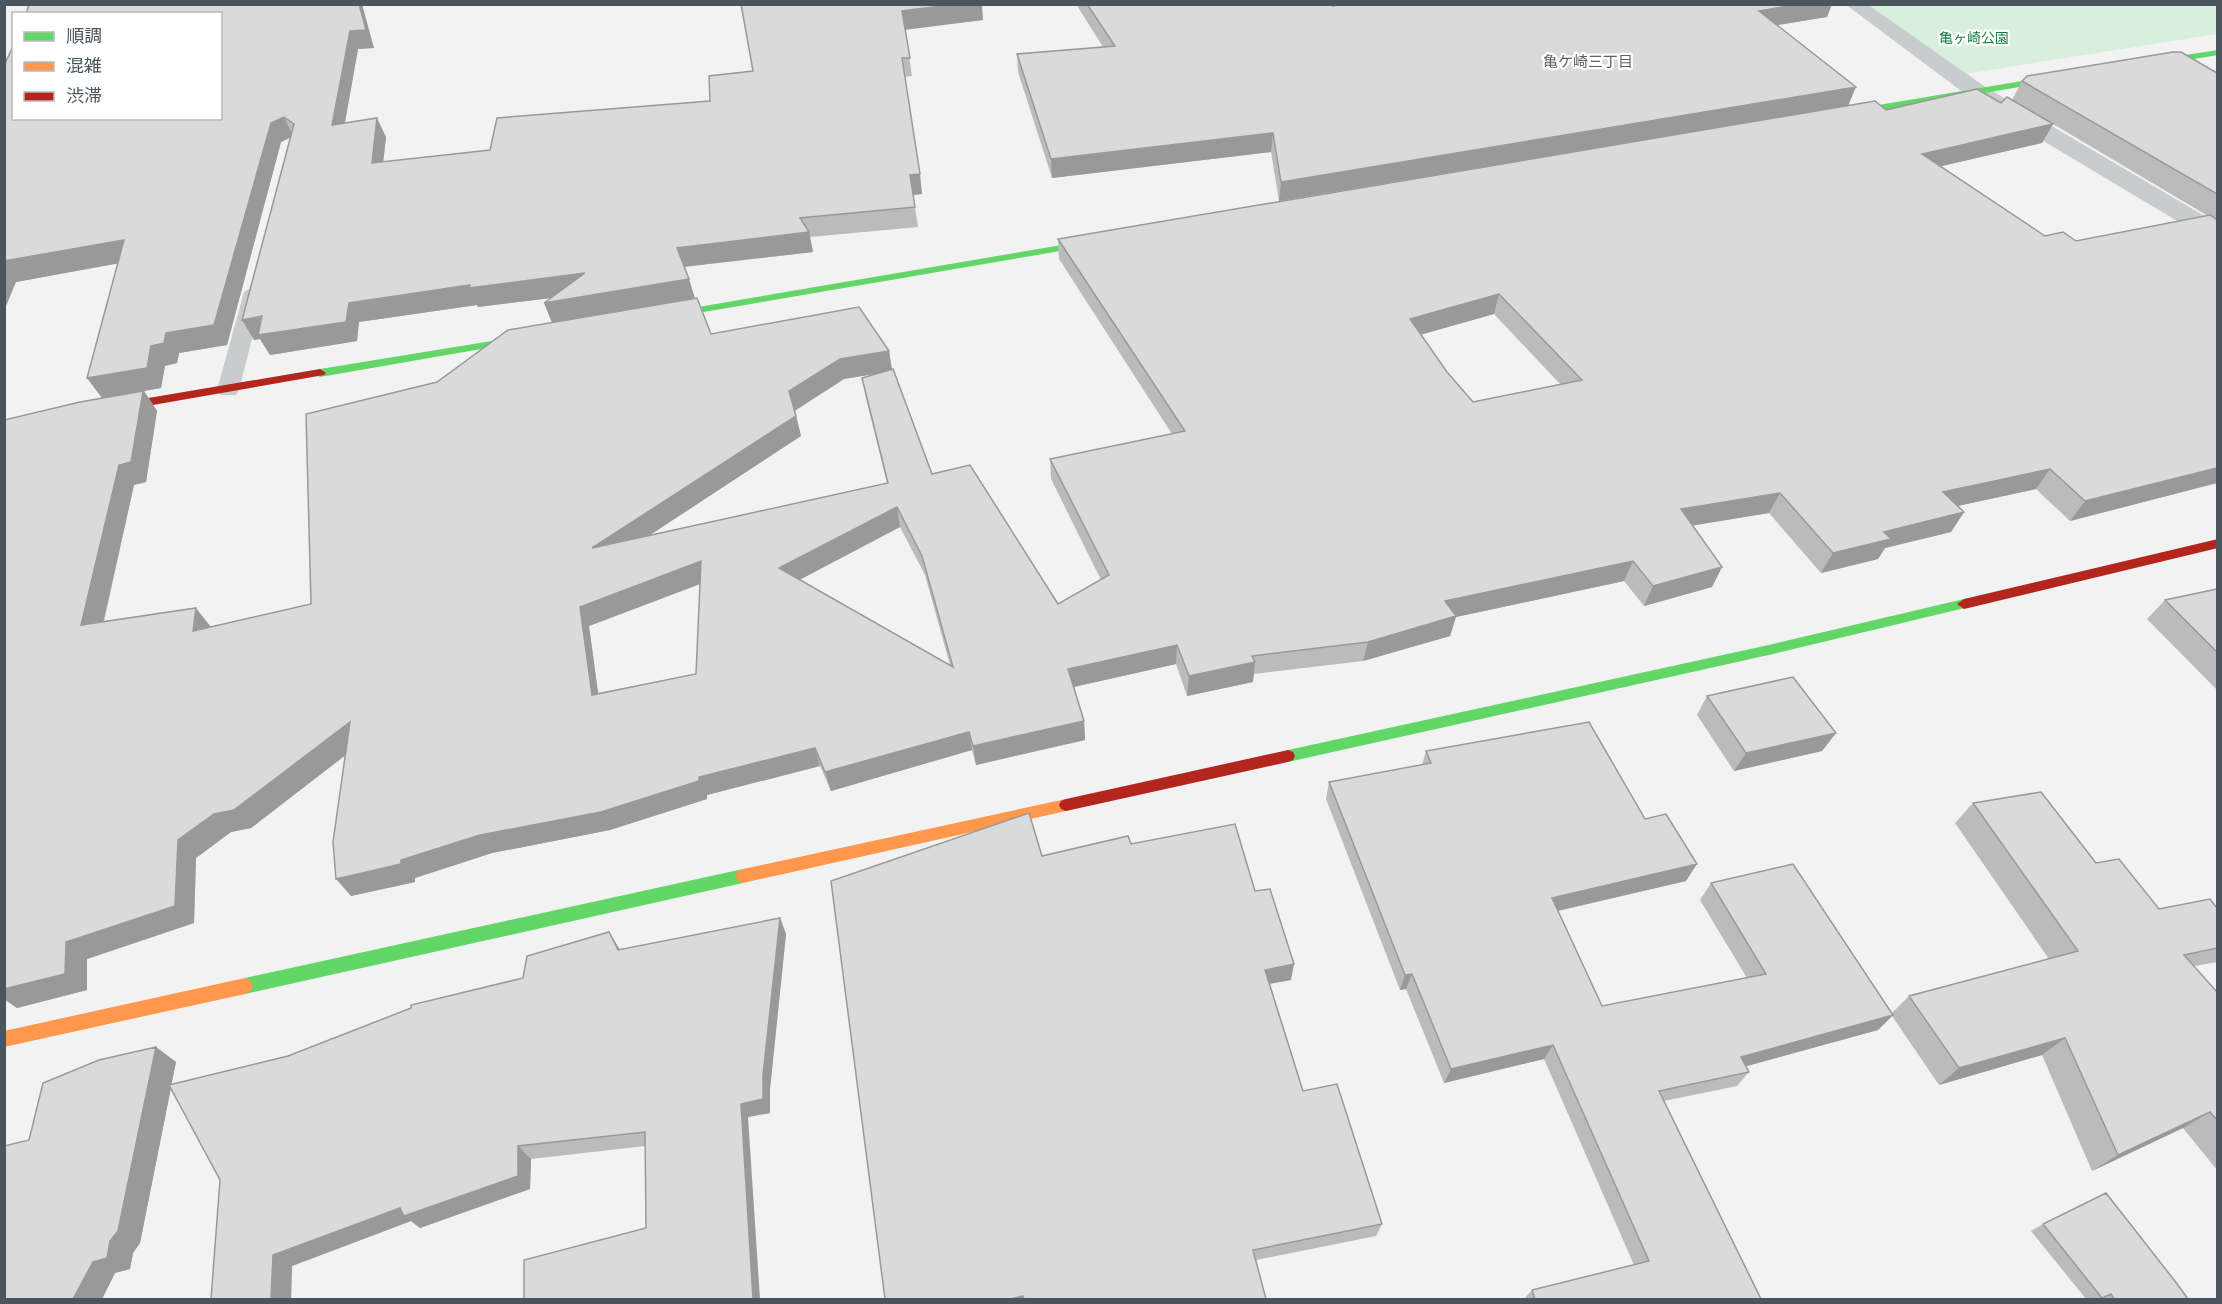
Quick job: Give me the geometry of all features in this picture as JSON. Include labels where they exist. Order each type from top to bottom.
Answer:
[{"type":"street","points":[[1854,4],[1976,91],[2217,235]]},
{"type":"street","points":[[2126,67],[2217,52]]},
{"type":"street","points":[[1823,117],[2079,74]]},
{"type":"street","points":[[638,320],[1118,238]]},
{"type":"street","points":[[98,411],[545,336]]},
{"type":"street","points":[[4,1039],[1773,649],[2217,543]]},
{"type":"lane","points":[[228,390],[257,278]]},
{"type":"green space","name":"亀ヶ崎公園","points":[[1867,5],[2217,5],[2217,34],[1965,74]]},
{"type":"building","points":[[29,4],[359,4],[366,30],[350,31],[332,125],[377,118],[372,163],[490,150],[497,118],[710,101],[709,76],[753,71],[741,4],[958,4],[902,11],[910,58],[902,58],[920,174],[910,175],[915,207],[800,218],[809,232],[677,248],[689,279],[544,303],[585,273],[469,288],[470,285],[349,303],[346,322],[258,335],[262,316],[242,320],[294,124],[284,117],[271,123],[214,325],[166,333],[164,343],[151,346],[147,368],[87,378],[124,240],[4,261],[4,66],[12,48],[12,120],[222,120],[222,12],[27,12]]},
{"type":"building","points":[[1087,4],[1329,4],[1333,6],[1341,4],[1800,4],[1759,11],[1856,87],[1281,182],[1273,133],[1051,159],[1017,54],[1115,46]]},
{"type":"building","points":[[2181,52],[2217,73],[2217,194],[2022,81],[2027,76]]},
{"type":"building","points":[[1977,89],[2001,103],[2007,97],[2053,124],[1922,154],[2045,236],[2063,232],[2076,241],[2210,215],[2217,220],[2217,468],[2085,501],[2050,469],[1943,492],[1964,512],[1884,532],[1891,539],[1833,553],[1780,493],[1681,509],[1722,567],[1653,586],[1633,561],[1445,601],[1456,616],[1368,642],[1252,656],[1255,662],[1189,676],[1177,645],[1068,669],[1084,721],[973,746],[969,732],[825,772],[815,748],[699,777],[699,781],[601,812],[480,835],[401,860],[401,864],[336,879],[333,842],[350,722],[234,810],[214,814],[178,840],[175,906],[66,942],[65,974],[4,989],[4,420],[80,402],[143,391],[131,462],[119,465],[81,625],[196,608],[193,631],[311,604],[306,414],[437,382],[508,330],[697,298],[711,334],[859,307],[889,351],[840,359],[789,391],[796,416],[592,548],[888,483],[862,378],[893,369],[932,474],[970,465],[1058,604],[1109,575],[1050,459],[1185,431],[1058,239],[1875,101],[1886,110]],"holes":[[[1499,294],[1582,380],[1473,402],[1447,372],[1410,319]],[[897,507],[922,556],[953,667],[779,568]],[[701,561],[696,674],[592,695],[580,607]]]},
{"type":"building","points":[[2217,589],[2217,652],[2165,600]]},
{"type":"building","points":[[1793,677],[1836,733],[1746,753],[1707,696]]},
{"type":"building","points":[[1589,722],[1645,819],[1666,814],[1697,864],[1552,898],[1602,1006],[1766,974],[1711,883],[1793,864],[1893,1015],[1741,1057],[1749,1072],[1659,1091],[1761,1299],[1535,1299],[1532,1290],[1649,1261],[1553,1045],[1451,1069],[1412,974],[1405,975],[1329,782],[1431,763],[1426,751]]},
{"type":"building","points":[[2041,792],[2096,863],[2119,859],[2159,909],[2210,899],[2217,908],[2217,948],[2184,955],[2217,992],[2217,1120],[2210,1112],[2118,1155],[2065,1038],[1959,1068],[1909,996],[2078,951],[1973,803]]},
{"type":"building","points":[[1029,813],[1042,856],[1128,836],[1131,844],[1235,824],[1255,891],[1270,889],[1294,964],[1265,970],[1303,1091],[1337,1084],[1382,1224],[1253,1250],[1266,1299],[1024,1299],[1023,1296],[1010,1299],[885,1299],[831,881]]},
{"type":"building","points":[[780,918],[763,1075],[763,1099],[741,1104],[753,1299],[524,1299],[524,1260],[646,1228],[645,1132],[518,1146],[518,1176],[404,1216],[400,1208],[273,1255],[271,1299],[211,1299],[220,1180],[169,1085],[288,1056],[411,1008],[411,1005],[523,978],[527,956],[609,932],[618,950]]},
{"type":"building","points":[[156,1047],[118,1231],[110,1241],[107,1258],[93,1262],[73,1299],[4,1299],[4,1146],[29,1140],[43,1083],[99,1060]]},
{"type":"building","points":[[2106,1193],[2188,1299],[2114,1299],[2111,1294],[2102,1298],[2043,1224]]},
{"type":"traffic: fast","points":[[2145,64],[2218,52]]},
{"type":"traffic: fast","points":[[1837,115],[2064,77]]},
{"type":"traffic: fast","points":[[657,317],[1103,241]]},
{"type":"traffic: fast","points":[[320,373],[529,338]]},
{"type":"traffic: fast","points":[[1288,756],[1773,649],[1964,604]]},
{"type":"traffic: fast","points":[[245,986],[743,876]]},
{"type":"traffic: slow","points":[[743,876],[1066,805]]},
{"type":"traffic: slow","points":[[4,1039],[245,986]]},
{"type":"traffic: jam","points":[[107,409],[320,373]]},
{"type":"traffic: jam","points":[[1964,604],[2218,543]]},
{"type":"traffic: jam","points":[[1066,805],[1288,756]]},
{"type":"district","name":"亀ケ崎三丁目","points":[[1588,63]]}]
